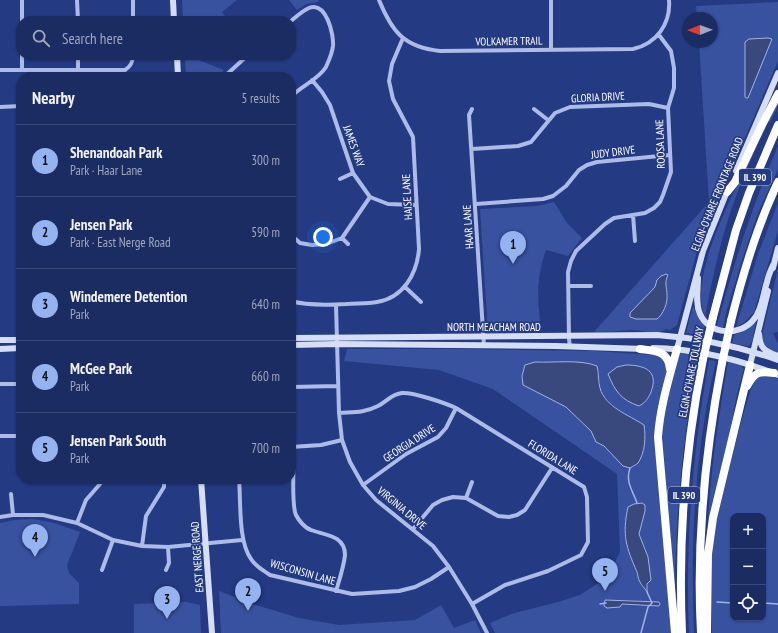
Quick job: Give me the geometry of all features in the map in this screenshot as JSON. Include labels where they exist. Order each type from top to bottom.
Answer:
[{"type":"highway","points":[[727,192],[735,182],[778,94]]},
{"type":"highway","name":"ELGIN-O'HARE TOLLWAY","points":[[682,633],[681,582],[684,501],[692,426],[703,359],[736,230],[749,192],[778,125]]},
{"type":"highway","name":"IL 390","points":[[701,633],[700,560],[704,487],[712,419],[722,363],[738,294],[756,236],[778,182]]},
{"type":"highway","points":[[640,349],[664,354],[668,358],[671,372]]},
{"type":"highway","points":[[675,633],[658,437],[660,414],[677,349]]},
{"type":"highway","points":[[707,633],[708,554],[711,531],[717,498],[750,365]]},
{"type":"highway","points":[[743,394],[754,375],[760,372],[776,374]]},
{"type":"main road","points":[[173,0],[174,16]]},
{"type":"main road","points":[[177,60],[178,72]]},
{"type":"main road","name":"ELGIN-O'HARE FRONTAGE ROAD","points":[[677,349],[698,268],[711,230],[778,73]]},
{"type":"main road","points":[[750,365],[778,248]]},
{"type":"main road","points":[[698,268],[697,299],[700,315],[708,325],[720,330],[733,332],[746,327],[753,322],[757,315],[767,279],[774,265]]},
{"type":"main road","points":[[759,329],[760,343],[763,349],[778,356]]},
{"type":"main road","name":"NORTH MEACHAM ROAD","points":[[296,345],[337,341],[483,337],[657,335],[697,338],[753,351],[778,360]]},
{"type":"main road","name":"NORTH MEACHAM ROAD","points":[[296,338],[484,346],[677,349],[721,357],[776,374]]},
{"type":"main road","points":[[0,340],[16,340]]},
{"type":"main road","points":[[0,349],[16,348]]},
{"type":"main road","name":"EAST NERGE ROAD","points":[[201,484],[212,633]]},
{"type":"street","points":[[22,0],[22,16]]},
{"type":"street","points":[[77,0],[78,16]]},
{"type":"street","points":[[133,0],[133,16]]},
{"type":"street","name":"VOLKAMER TRAIL","points":[[379,0],[392,28],[403,38],[421,48],[440,51],[633,49],[641,47],[659,35]]},
{"type":"street","points":[[551,0],[551,50]]},
{"type":"street","points":[[659,35],[667,21],[669,0]]},
{"type":"street","points":[[296,17],[308,8],[317,8],[324,12],[333,36],[331,55],[325,68],[296,93]]},
{"type":"street","name":"ROOSA LANE","points":[[570,347],[568,336],[568,272],[576,251],[614,218],[645,213],[654,208],[660,202],[671,172],[668,108],[674,88],[674,68],[671,51],[659,35]]},
{"type":"street","name":"HAISE LANE","points":[[296,303],[336,305],[378,302],[394,296],[405,287],[414,271],[418,261],[419,249],[413,136],[393,99],[389,81],[392,64],[403,38]]},
{"type":"street","points":[[22,60],[22,70]]},
{"type":"street","points":[[78,60],[78,70]]},
{"type":"street","points":[[0,70],[125,70],[130,66],[133,60]]},
{"type":"street","points":[[229,72],[243,60]]},
{"type":"street","name":"JAMES WAY","points":[[312,80],[330,105],[353,173],[370,197]]},
{"type":"street","name":"GLORIA DRIVE","points":[[472,149],[518,146],[531,142],[555,113],[570,107],[649,104],[668,108]]},
{"type":"street","points":[[0,106],[16,106]]},
{"type":"street","name":"HAAR LANE","points":[[472,109],[469,115],[476,204],[484,346]]},
{"type":"street","points":[[534,109],[548,120]]},
{"type":"street","name":"JUDY DRIVE","points":[[476,204],[534,201],[543,199],[553,196],[566,186],[579,170],[586,165],[597,162],[670,155]]},
{"type":"street","points":[[340,179],[353,173]]},
{"type":"street","points":[[296,239],[300,243],[312,245],[326,244],[342,238],[370,197],[388,204],[416,205]]},
{"type":"street","points":[[633,215],[635,241]]},
{"type":"street","points":[[342,238],[348,244]]},
{"type":"street","points":[[568,286],[591,286]]},
{"type":"street","points":[[405,287],[421,302]]},
{"type":"street","name":"VIRGINIA DRIVE","points":[[336,305],[339,413],[342,440],[350,462],[363,485],[376,500],[433,546],[449,567],[472,604],[487,633]]},
{"type":"street","points":[[0,384],[16,384]]},
{"type":"street","points":[[296,387],[338,386]]},
{"type":"street","name":"FLORIDA LANE","points":[[339,413],[364,412],[380,405],[394,395],[404,393],[439,401],[456,408],[584,487],[587,497],[588,542],[581,555],[548,571],[505,585],[472,604]]},
{"type":"street","name":"GEORGIA DRIVE","points":[[363,485],[406,454],[438,437],[446,428],[456,408]]},
{"type":"street","points":[[0,436],[16,436]]},
{"type":"street","points":[[296,447],[321,445],[342,440]]},
{"type":"street","points":[[413,529],[433,505],[442,500],[448,499],[466,498],[498,516],[509,517],[517,515],[525,510],[552,468]]},
{"type":"street","points":[[466,498],[472,482]]},
{"type":"street","points":[[77,523],[86,500],[100,484]]},
{"type":"street","points":[[142,546],[146,516],[164,487],[164,484]]},
{"type":"street","points":[[0,518],[13,515],[43,515],[77,523],[113,540],[142,546],[168,547],[242,540],[239,484]]},
{"type":"street","points":[[293,484],[295,514],[302,523],[309,530],[335,537],[343,545],[345,555],[336,591]]},
{"type":"street","points":[[11,494],[13,515]]},
{"type":"street","points":[[102,570],[113,540]]},
{"type":"street","name":"WISCONSIN LANE","points":[[242,540],[251,559],[259,568],[270,574],[352,594],[399,591],[415,587],[449,567]]},
{"type":"street","points":[[166,570],[169,563],[168,547]]},
{"type":"shaded area","points":[[182,0],[237,0],[222,12],[225,16],[183,16]]},
{"type":"shaded area","points":[[289,0],[319,0],[318,2],[306,4],[297,10]]},
{"type":"shaded area","points":[[778,2],[778,61],[699,244],[677,325],[670,330],[666,329],[658,332],[632,330],[594,332],[709,202],[699,48],[718,48],[718,12],[696,12],[696,6]]},
{"type":"shaded area","points":[[749,39],[772,39],[748,98],[746,98],[745,42]]},
{"type":"shaded area","points":[[185,60],[199,60],[224,70],[223,72],[186,72]]},
{"type":"shaded area","points":[[778,102],[778,106],[770,122],[768,122],[733,204],[718,253],[705,316],[701,302],[702,284],[705,266],[711,246],[757,141]]},
{"type":"shaded area","points":[[778,146],[778,169],[758,213],[743,257],[723,328],[717,326],[730,280],[744,235]]},
{"type":"shaded area","points":[[554,202],[567,223],[582,238],[568,256],[546,250],[540,271],[538,291],[541,332],[488,333],[480,209],[537,206]]},
{"type":"shaded area","points":[[778,203],[778,231],[754,312],[745,322],[736,327],[758,254]]},
{"type":"shaded area","points":[[778,269],[778,332],[773,333],[778,344],[778,354],[765,346],[763,331]]},
{"type":"shaded area","points":[[666,274],[668,275],[666,283],[667,301],[665,308],[659,317],[657,319],[636,319],[630,317],[630,313],[655,287],[657,280]]},
{"type":"shaded area","points":[[693,306],[705,324],[702,336],[686,333]]},
{"type":"shaded area","points":[[756,321],[752,342],[749,346],[732,343],[734,335],[747,330]]},
{"type":"shaded area","points":[[347,349],[595,351],[654,355],[663,358],[667,370],[657,409],[655,429],[671,633],[495,633],[490,623],[511,614],[580,595],[600,582],[610,572],[620,552],[617,474],[493,389],[439,370],[344,361]],"holes":[[[535,362],[597,366],[600,386],[603,394],[610,403],[621,411],[612,455],[604,446],[596,442],[591,431],[566,407],[524,385],[522,376],[525,365]],[[645,511],[639,534],[646,550],[651,580],[648,584],[647,590],[640,583],[638,574],[629,554]],[[618,600],[659,602],[660,604],[659,606],[621,604]]]},
{"type":"shaded area","points":[[680,353],[698,356],[688,414],[681,472],[674,588],[662,427],[667,398]]},
{"type":"shaded area","points":[[709,360],[716,361],[703,428],[699,462],[693,565],[694,633],[689,633],[689,530],[703,394]]},
{"type":"shaded area","points":[[535,362],[575,362],[597,366],[600,388],[603,395],[618,410],[644,425],[644,445],[642,455],[638,463],[630,468],[623,466],[604,446],[596,442],[591,431],[566,407],[523,385],[522,376],[525,365]]},
{"type":"shaded area","points":[[728,362],[742,365],[744,368],[708,521],[716,441]]},
{"type":"shaded area","points":[[626,365],[639,366],[652,374],[653,385],[651,392],[645,402],[639,406],[623,398],[619,394],[608,374],[617,367]]},
{"type":"shaded area","points":[[762,376],[770,376],[778,379],[778,633],[712,633],[712,554],[716,522],[741,422],[752,386],[756,378]]},
{"type":"shaded area","points":[[642,503],[645,505],[645,511],[639,534],[648,557],[651,580],[647,584],[647,592],[639,580],[630,555],[625,533],[628,507],[634,504]]},
{"type":"shaded area","points":[[33,519],[54,523],[80,532],[67,565],[69,573],[79,583],[79,604],[0,606],[0,523],[14,520]]},
{"type":"shaded area","points":[[219,591],[256,605],[299,618],[339,625],[415,620],[441,605],[454,628],[475,620],[481,633],[221,633]]},
{"type":"shaded area","points":[[605,600],[659,602],[660,604],[659,606],[622,604],[620,607],[607,608],[604,606]]},
{"type":"shaded area","points":[[187,602],[200,605],[201,633],[134,633],[134,604]]},
{"type":"waterway","points":[[630,468],[628,478],[637,503]]},
{"type":"waterway","points":[[641,633],[648,607],[652,603],[647,592]]},
{"type":"waterway","points":[[717,602],[730,603]]},
{"type":"waterway","points":[[600,604],[606,603]]},
{"type":"waterway","points":[[766,603],[778,604]]},
{"type":"place","name":"Shenandoah Park","points":[[513,264]]},
{"type":"place","name":"McGee Park","points":[[35,557]]},
{"type":"place","name":"Jensen Park South","points":[[605,591]]},
{"type":"place","name":"Jensen Park","points":[[248,611]]},
{"type":"place","name":"Windemere Detention","points":[[167,619]]}]
